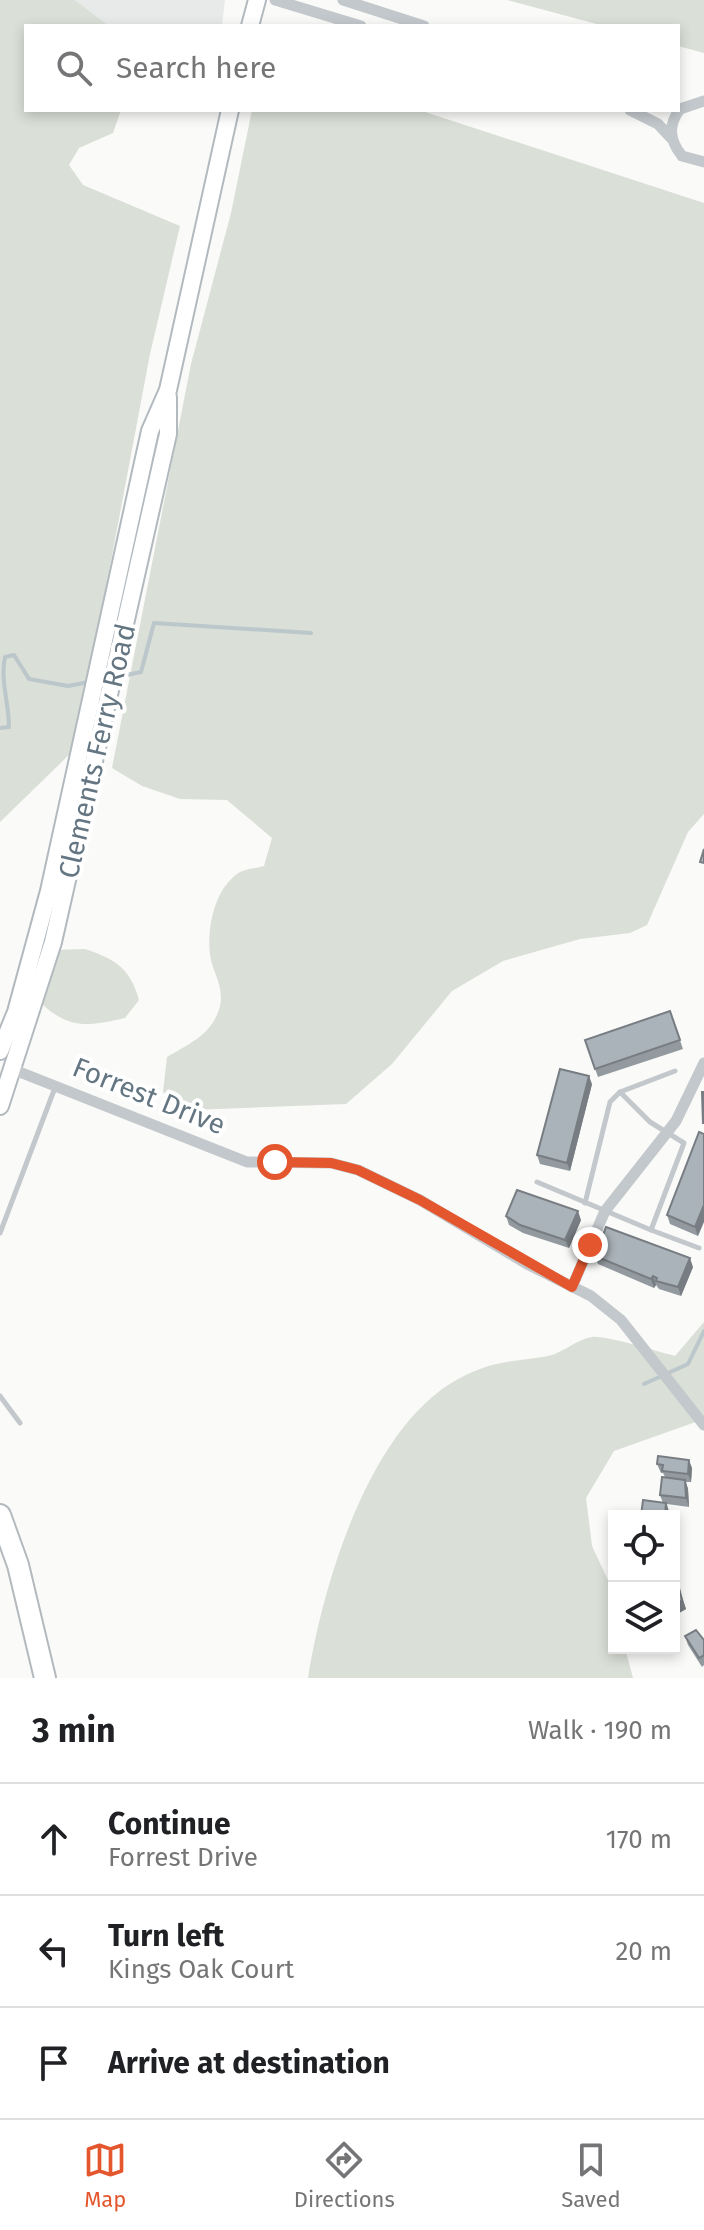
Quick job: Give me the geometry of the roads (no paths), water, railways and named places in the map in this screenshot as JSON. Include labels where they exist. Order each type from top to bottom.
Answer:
[{"type":"highway","points":[[0,1515],[18,1565],[45,1678]]},
{"type":"main road","points":[[251,24],[257,0]]},
{"type":"main road","name":"Clements Ferry Road","points":[[0,1051],[16,1012],[49,891],[168,434],[168,390],[230,112]]},
{"type":"main road","name":"Clements Ferry Road","points":[[0,1106],[53,942],[98,708]]},
{"type":"street","points":[[275,0],[354,24]]},
{"type":"street","points":[[343,0],[418,24]]},
{"type":"street","points":[[681,107],[704,101]]},
{"type":"street","points":[[634,112],[658,124],[682,156],[704,162]]},
{"type":"street","points":[[671,138],[678,112]]},
{"type":"street","points":[[572,1287],[605,1211],[667,1132],[699,1083],[704,1063]]},
{"type":"street","name":"Forrest Drive","points":[[12,1069],[57,1084],[247,1162],[331,1163],[358,1170],[420,1200],[591,1296],[630,1327],[704,1425]]},
{"type":"lane","points":[[585,1203],[610,1102],[620,1092],[675,1071]]},
{"type":"lane","points":[[0,1233],[57,1084]]},
{"type":"lane","points":[[620,1092],[650,1122],[684,1143],[651,1230]]},
{"type":"lane","points":[[537,1182],[699,1248]]},
{"type":"lane","points":[[0,1396],[20,1423]]},
{"type":"waterway","points":[[117,677],[141,672],[154,623],[311,633]]},
{"type":"waterway","points":[[0,728],[9,727],[5,657],[14,655],[29,679],[68,686],[89,682]]},
{"type":"waterway","points":[[644,1384],[688,1364],[704,1331]]}]
